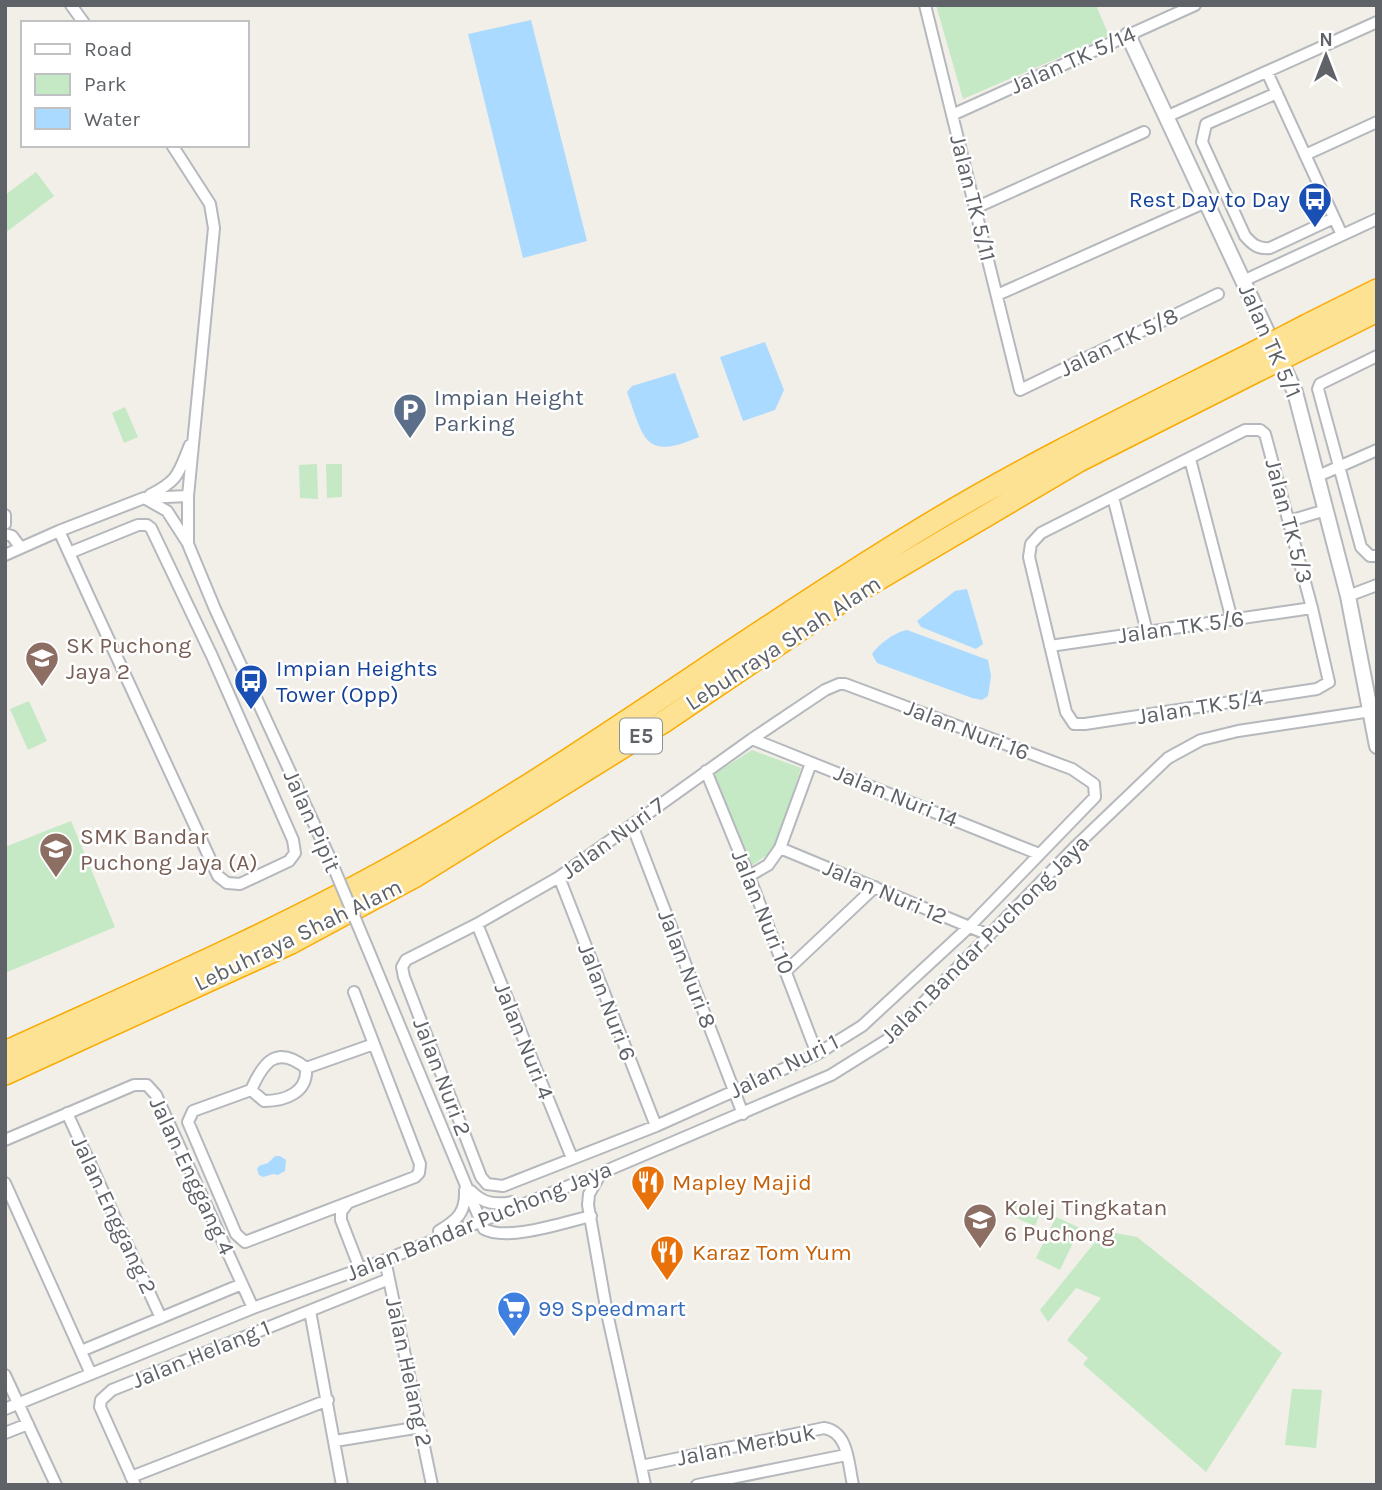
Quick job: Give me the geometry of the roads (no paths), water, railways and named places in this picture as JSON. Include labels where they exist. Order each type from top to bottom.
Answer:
[{"type":"highway","name":"Lebuhraya Shah Alam","points":[[5,1074],[291,943],[414,877],[665,721],[850,596],[1079,461],[1310,334],[1377,290]]},
{"type":"highway","name":"Lebuhraya Shah Alam","points":[[1310,334],[1377,311]]},
{"type":"highway","name":"Lebuhraya Shah Alam","points":[[5,1052],[274,928],[394,865],[516,792],[916,532],[1051,454],[1257,361]]},
{"type":"street","points":[[72,5],[83,21]]},
{"type":"street","name":"Jalan TK 5/11","points":[[925,5],[1020,390]]},
{"type":"street","name":"Jalan TK 5/14","points":[[952,115],[1192,6]]},
{"type":"street","points":[[1166,117],[1377,22]]},
{"type":"street","name":"Jalan TK 5/1","points":[[1128,35],[1296,392],[1348,596],[1377,746]]},
{"type":"street","points":[[1267,72],[1342,235]]},
{"type":"street","points":[[1277,93],[1206,124],[1203,133],[1202,142],[1240,226],[1252,244],[1261,249],[1270,248],[1334,218]]},
{"type":"street","points":[[1305,155],[1377,122]]},
{"type":"street","points":[[975,208],[1143,132]]},
{"type":"street","name":"Jalan Pipit","points":[[173,147],[209,204],[214,229],[188,496],[188,544],[215,609],[328,854],[479,1220]]},
{"type":"street","points":[[997,295],[1206,202]]},
{"type":"street","points":[[1243,281],[1377,219]]},
{"type":"street","name":"Jalan TK 5/8","points":[[1020,390],[1219,294]]},
{"type":"street","points":[[1377,356],[1320,384],[1318,389],[1361,547],[1370,556],[1377,556]]},
{"type":"street","name":"Jalan TK 5/3","points":[[1190,459],[1245,430],[1260,430],[1265,434],[1312,608]]},
{"type":"street","points":[[5,555],[144,498],[172,483],[194,432]]},
{"type":"street","points":[[1318,476],[1377,450]]},
{"type":"street","points":[[1050,646],[1029,557],[1031,544],[1041,533],[1190,459],[1232,620]]},
{"type":"street","points":[[144,498],[188,496]]},
{"type":"street","points":[[1113,497],[1147,632]]},
{"type":"street","points":[[144,498],[167,511],[188,544]]},
{"type":"street","points":[[1289,521],[1326,510]]},
{"type":"street","points":[[5,515],[5,524]]},
{"type":"street","points":[[59,531],[69,553],[218,876],[228,883],[240,884],[289,861],[295,852],[293,840],[152,528],[143,524],[69,553]]},
{"type":"street","points":[[5,534],[12,536],[21,548]]},
{"type":"street","points":[[1348,596],[1377,585]]},
{"type":"street","name":"Jalan TK 5/6","points":[[1050,646],[1312,608]]},
{"type":"street","name":"Jalan TK 5/4","points":[[1050,646],[1066,712],[1074,724],[1099,722],[1325,687],[1329,676],[1312,608]]},
{"type":"street","name":"Jalan Nuri 16","points":[[825,690],[845,684],[1072,769],[1094,784],[1095,797]]},
{"type":"street","name":"Jalan Nuri 7","points":[[404,977],[402,967],[406,960],[477,924],[559,877],[706,771],[825,690]]},
{"type":"street","name":"Jalan Bandar Puchong Jaya","points":[[5,1409],[253,1308],[385,1260],[601,1173],[831,1075],[887,1040],[1077,845],[1168,758],[1201,740],[1238,731],[1371,711]]},
{"type":"street","name":"Jalan Nuri 14","points":[[752,739],[1039,854]]},
{"type":"street","points":[[749,876],[768,865],[780,848],[811,763]]},
{"type":"street","name":"Jalan Nuri 10","points":[[706,771],[817,1054]]},
{"type":"street","name":"Jalan Nuri 1","points":[[481,1177],[487,1184],[503,1186],[656,1126],[817,1054],[862,1026],[969,927],[1095,797]]},
{"type":"street","name":"Jalan Nuri 8","points":[[632,825],[743,1114]]},
{"type":"street","name":"Jalan Nuri 12","points":[[780,848],[989,935]]},
{"type":"street","name":"Jalan Nuri 6","points":[[559,877],[656,1126]]},
{"type":"street","points":[[786,971],[874,887]]},
{"type":"street","name":"Jalan Nuri 4","points":[[477,924],[572,1158]]},
{"type":"street","name":"Jalan Nuri 2","points":[[404,977],[481,1177]]},
{"type":"street","points":[[306,1068],[295,1060],[275,1058],[262,1065],[251,1090],[192,1111],[188,1122],[236,1234],[245,1242],[322,1214],[415,1177],[419,1173],[420,1164],[354,992]]},
{"type":"street","points":[[306,1068],[374,1044]]},
{"type":"street","points":[[251,1090],[264,1101],[281,1098],[302,1089],[306,1082],[306,1068]]},
{"type":"street","name":"Jalan Enggang 4","points":[[67,1113],[134,1085],[147,1085],[152,1090],[253,1308]]},
{"type":"street","points":[[5,1140],[67,1113]]},
{"type":"street","name":"Jalan Enggang 2","points":[[67,1113],[161,1318]]},
{"type":"street","points":[[601,1173],[589,1194],[590,1216],[607,1313],[645,1485]]},
{"type":"street","points":[[5,1183],[90,1374]]},
{"type":"street","points":[[464,1184],[478,1199],[486,1203],[502,1204],[533,1199]]},
{"type":"street","name":"Jalan Pipit","points":[[397,1255],[457,1221],[466,1202],[464,1184]]},
{"type":"street","points":[[348,1203],[341,1212],[341,1220],[360,1269]]},
{"type":"street","points":[[322,1214],[341,1220]]},
{"type":"street","points":[[479,1220],[484,1229],[500,1235],[590,1216]]},
{"type":"street","name":"Jalan Helang 2","points":[[385,1260],[432,1485]]},
{"type":"street","name":"Jalan Helang 1","points":[[133,1481],[100,1407],[102,1400],[112,1390],[389,1279]]},
{"type":"street","points":[[81,1351],[242,1284]]},
{"type":"street","points":[[310,1311],[342,1485]]},
{"type":"street","points":[[5,1375],[56,1485]]},
{"type":"street","points":[[133,1481],[328,1399]]},
{"type":"street","points":[[5,1433],[28,1424]]},
{"type":"street","points":[[335,1441],[421,1427]]},
{"type":"street","name":"Jalan Merbuk","points":[[641,1466],[824,1428],[840,1435],[853,1485]]},
{"type":"street","points":[[697,1485],[846,1455]]},
{"type":"water","points":[[531,20],[587,241],[523,258],[468,34]]},
{"type":"water","points":[[765,342],[784,390],[775,410],[743,421],[720,357]]},
{"type":"water","points":[[675,373],[699,437],[667,447],[657,446],[643,433],[627,392],[632,386]]},
{"type":"water","points":[[967,589],[983,644],[976,649],[921,627],[917,621],[955,591]]},
{"type":"water","points":[[907,630],[988,660],[991,676],[988,696],[982,700],[972,698],[877,663],[872,654],[875,650],[892,636]]},
{"type":"water","points":[[275,1156],[286,1160],[285,1171],[278,1175],[259,1175],[259,1166],[268,1163]]},
{"type":"place","name":"Rest Day to Day","points":[[1315,229]]},
{"type":"place","name":"Impian Height Parking","points":[[410,440]]},
{"type":"place","name":"SK Puchong Jaya 2","points":[[42,688]]},
{"type":"place","name":"Impian Heights Tower (Opp)","points":[[251,711]]},
{"type":"place","name":"SMK Bandar Puchong Jaya (A)","points":[[56,879]]},
{"type":"place","name":"Mapley Majid","points":[[648,1212]]},
{"type":"place","name":"Kolej Tingkatan 6 Puchong","points":[[980,1250]]},
{"type":"place","name":"Karaz Tom Yum","points":[[667,1282]]},
{"type":"place","name":"99 Speedmart","points":[[514,1338]]}]
